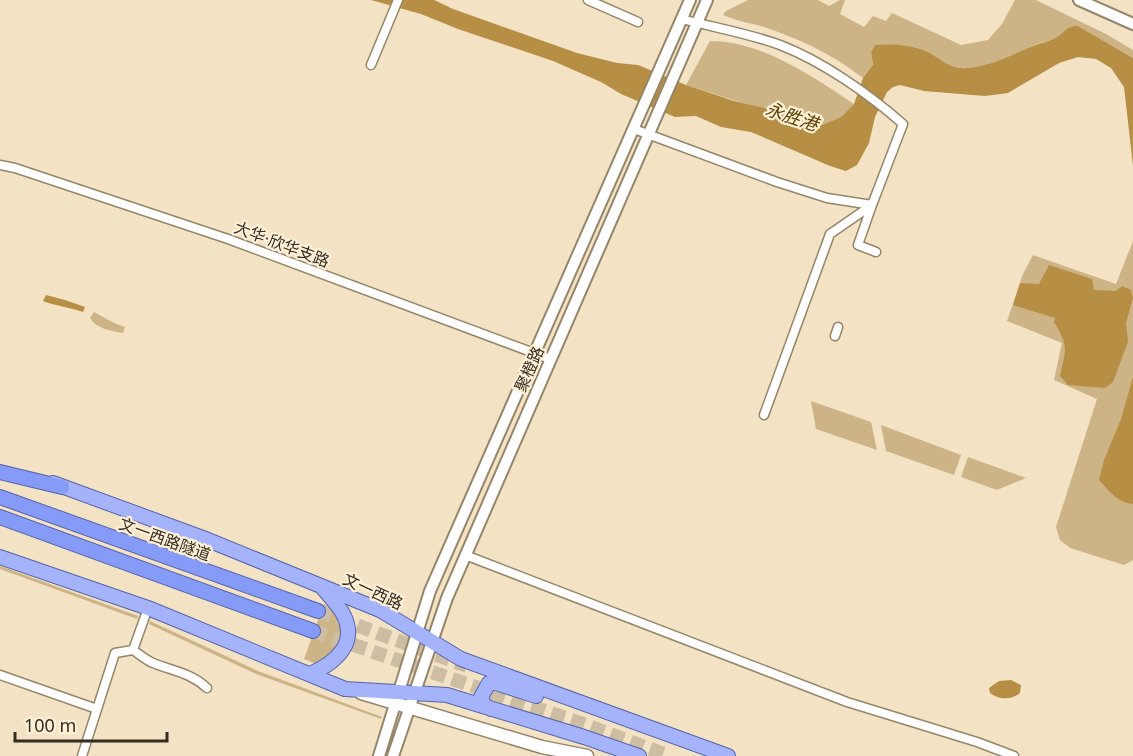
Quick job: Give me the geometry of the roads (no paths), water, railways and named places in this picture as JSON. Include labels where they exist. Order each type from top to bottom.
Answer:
[{"type":"highway","points":[[0,472],[62,487]]},
{"type":"highway","name":"文一西路隧道","points":[[0,497],[318,612]]},
{"type":"highway","points":[[0,517],[313,631]]},
{"type":"main road","name":"文一西路","points":[[0,465],[126,508],[380,610],[461,659],[728,756]]},
{"type":"main road","points":[[0,557],[148,608],[345,688],[397,698],[409,707],[542,747],[587,756]]},
{"type":"main road","points":[[310,674],[336,659],[343,651],[347,638],[345,619],[321,586]]},
{"type":"main road","points":[[491,709],[484,705],[481,697],[489,683],[496,682],[560,704],[603,710]]},
{"type":"main road","points":[[397,698],[414,693],[447,695],[639,756]]},
{"type":"street","points":[[371,65],[398,0]]},
{"type":"street","points":[[588,0],[638,22]]},
{"type":"street","name":"聚橙路","points":[[379,756],[430,591],[690,0]]},
{"type":"street","name":"聚橙路","points":[[393,756],[447,598],[707,0]]},
{"type":"street","points":[[1079,0],[1133,24]]},
{"type":"street","points":[[682,19],[779,45],[823,66],[891,113],[903,124],[858,245],[876,252]]},
{"type":"street","points":[[634,129],[827,198],[872,205]]},
{"type":"street","name":"大华·欣华支路","points":[[0,165],[228,239],[550,359]]},
{"type":"street","points":[[764,415],[830,234],[872,205]]},
{"type":"street","points":[[835,336],[838,327]]},
{"type":"street","points":[[465,555],[847,702],[977,742],[1014,756]]},
{"type":"street","points":[[132,650],[148,608]]},
{"type":"street","points":[[82,756],[115,653],[132,650],[152,663],[180,671],[197,679],[207,688]]},
{"type":"street","points":[[0,675],[97,709]]},
{"type":"tunnel","points":[[318,611],[467,666]]},
{"type":"tunnel","points":[[313,631],[669,756]]},
{"type":"water label","name":"永胜港","points":[[792,116]]}]
